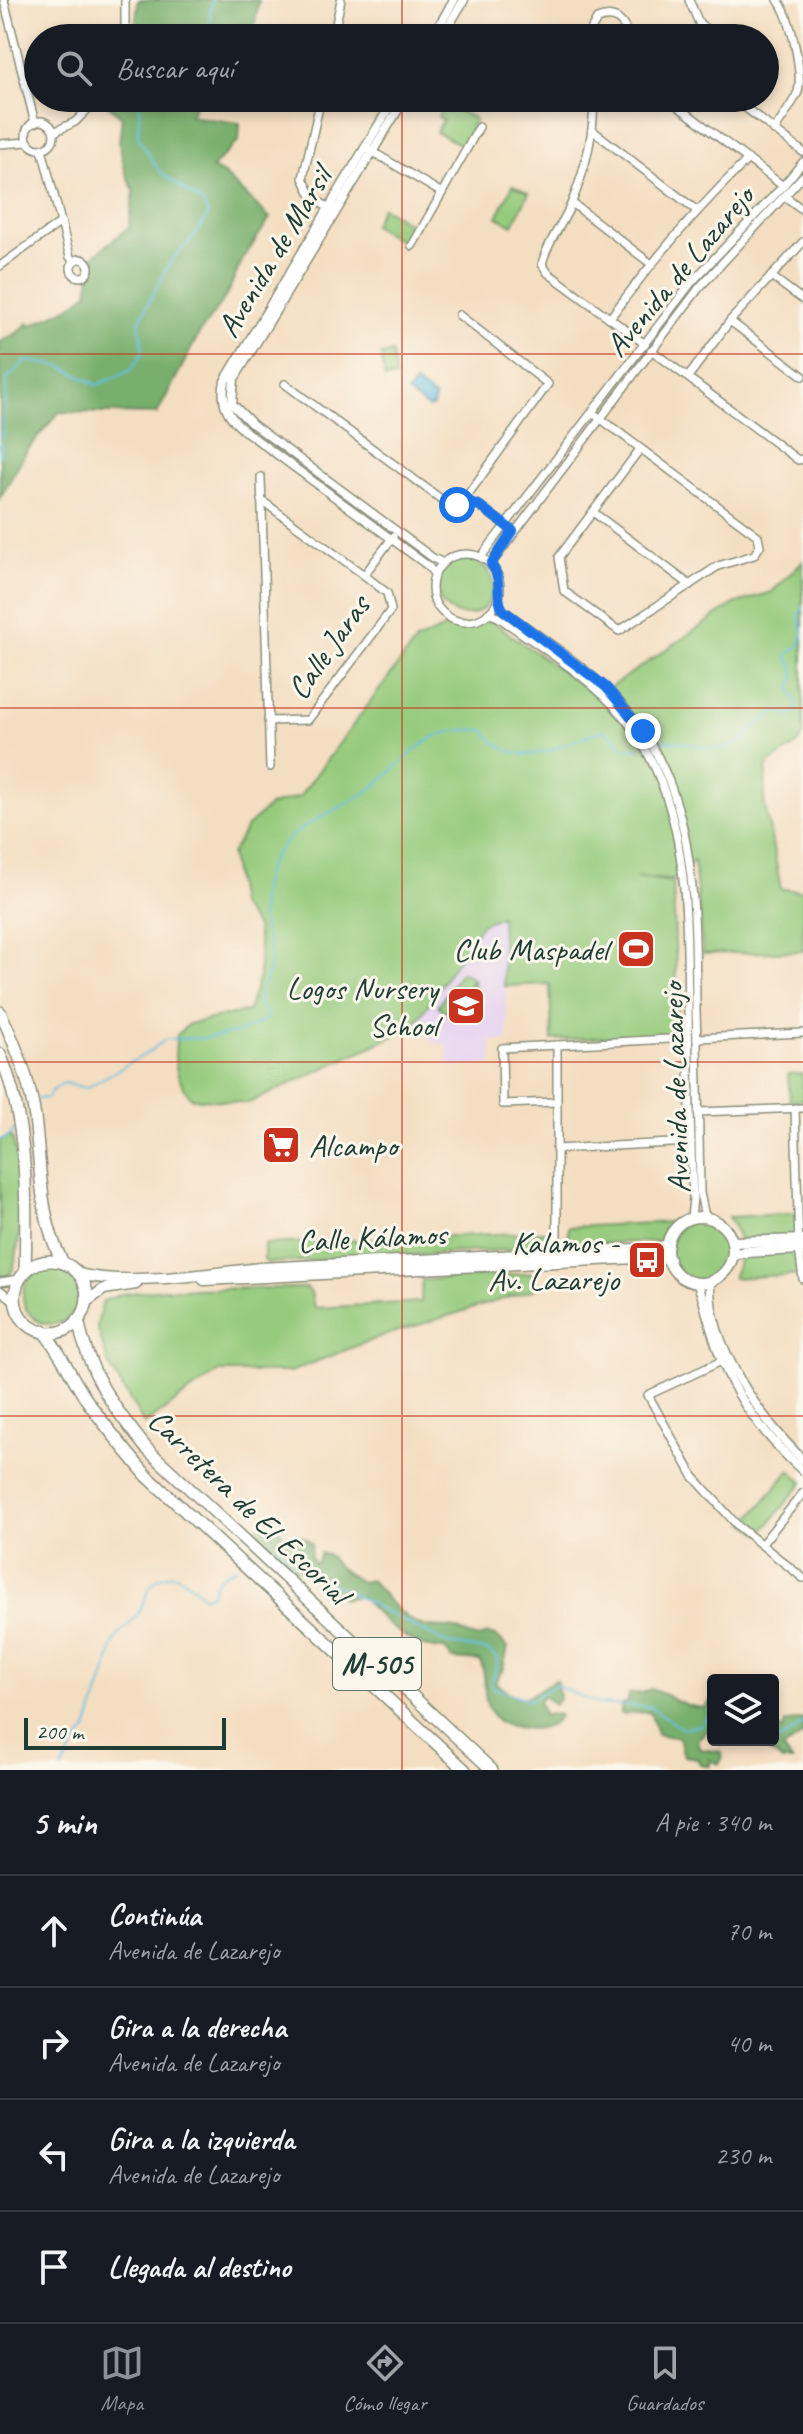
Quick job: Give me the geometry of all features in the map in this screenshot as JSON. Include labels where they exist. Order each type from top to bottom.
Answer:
[{"type":"highway","points":[[0,1012],[21,1062],[35,1115],[50,1235],[63,1263],[79,1274],[87,1292],[78,1320],[61,1331],[43,1331]]},
{"type":"highway","points":[[0,1054],[19,1128],[26,1222],[22,1275],[16,1302]]},
{"type":"highway","points":[[22,1275],[43,1262],[63,1263]]},
{"type":"highway","name":"M-505","points":[[16,1302],[24,1320],[43,1331]]},
{"type":"highway","name":"Carretera de El Escorial","points":[[78,1320],[89,1361],[110,1403],[147,1449],[492,1770]]},
{"type":"highway","name":"Carretera de El Escorial","points":[[43,1331],[109,1432],[147,1476],[465,1770]]},
{"type":"main road","points":[[705,1217],[725,1228],[732,1242],[733,1255],[725,1271],[710,1281],[697,1282],[683,1278],[669,1259],[668,1245],[673,1231],[691,1218],[705,1217]]},
{"type":"main road","points":[[732,1242],[801,1245]]},
{"type":"main road","name":"Calle Kálamos","points":[[79,1274],[99,1279],[155,1277],[260,1268],[668,1245]]},
{"type":"main road","points":[[733,1255],[801,1245]]},
{"type":"main road","name":"Calle Kálamos","points":[[86,1302],[104,1289],[130,1284],[656,1257],[669,1259]]},
{"type":"street","points":[[4,0],[24,79]]},
{"type":"street","points":[[125,0],[125,24]]},
{"type":"street","points":[[336,24],[341,0]]},
{"type":"street","points":[[440,24],[454,0]]},
{"type":"street","points":[[449,24],[464,0]]},
{"type":"street","points":[[689,0],[700,24]]},
{"type":"street","points":[[774,131],[799,90],[801,76],[785,9],[778,0]]},
{"type":"street","points":[[594,24],[597,19],[607,15],[616,17],[623,24]]},
{"type":"street","points":[[32,112],[35,123]]},
{"type":"street","points":[[0,144],[28,142],[42,149],[51,143],[54,132],[75,122],[85,112]]},
{"type":"street","points":[[318,112],[303,178],[313,198],[332,210]]},
{"type":"street","name":"Avenida de Marsil","points":[[369,149],[388,112]]},
{"type":"street","name":"Avenida de Marsil","points":[[245,431],[223,402],[225,381],[395,112]]},
{"type":"street","points":[[593,112],[592,130],[572,203],[544,254],[542,264],[548,273],[648,347]]},
{"type":"street","points":[[686,112],[783,186]]},
{"type":"street","points":[[748,112],[803,152]]},
{"type":"street","points":[[28,142],[27,131],[35,123],[46,123],[54,132]]},
{"type":"street","points":[[412,246],[479,127]]},
{"type":"street","points":[[592,130],[696,210]]},
{"type":"street","points":[[42,149],[70,257],[74,261]]},
{"type":"street","points":[[369,149],[442,193]]},
{"type":"street","points":[[610,318],[650,263],[696,210],[748,159]]},
{"type":"street","name":"Avenida de Lazarejo","points":[[491,564],[709,262],[803,162]]},
{"type":"street","name":"Avenida de Lazarejo","points":[[648,347],[803,176]]},
{"type":"street","name":"Avenida de Lazarejo","points":[[786,197],[803,210]]},
{"type":"street","points":[[572,203],[650,263]]},
{"type":"street","name":"Avenida de Marsil","points":[[251,423],[232,404],[234,379],[332,210]]},
{"type":"street","points":[[0,266],[61,222]]},
{"type":"street","points":[[688,377],[730,321],[803,242]]},
{"type":"street","points":[[771,276],[803,300]]},
{"type":"street","points":[[285,384],[449,505],[457,505],[464,500],[548,384],[459,315]]},
{"type":"street","points":[[730,321],[803,376]]},
{"type":"street","name":"Avenida de Lazarejo","points":[[648,347],[798,460],[803,459]]},
{"type":"street","points":[[596,416],[758,536],[760,546],[754,555],[718,566],[619,631],[564,591],[559,557],[640,449]]},
{"type":"street","name":"Avenida de Lazarejo","points":[[481,557],[596,416]]},
{"type":"street","points":[[251,423],[443,563]]},
{"type":"street","points":[[245,431],[428,566],[435,575]]},
{"type":"street","name":"Calle Jaras","points":[[261,477],[270,767]]},
{"type":"street","name":"Calle Jaras","points":[[261,500],[387,593],[391,610],[308,720],[268,721]]},
{"type":"street","points":[[464,500],[480,506],[513,531]]},
{"type":"street","points":[[593,512],[690,585]]},
{"type":"street","name":"Calle Jaras","points":[[364,575],[397,532]]},
{"type":"street","points":[[465,554],[481,557],[491,564],[500,585],[497,601],[488,613],[472,621],[446,615],[435,601],[432,583],[435,575],[443,563],[465,554]]},
{"type":"street","name":"Avenida de Lazarejo","points":[[497,601],[503,610],[627,710],[657,755],[674,793],[695,943],[691,1218]]},
{"type":"street","name":"Avenida de Lazarejo","points":[[488,613],[603,690]]},
{"type":"street","points":[[556,1102],[503,1104],[502,1048],[803,1033]]},
{"type":"street","name":"Avenida de Lazarejo","points":[[693,1038],[700,1193],[705,1217]]},
{"type":"street","points":[[557,1045],[557,1253]]},
{"type":"street","points":[[698,1112],[799,1108],[803,1279]]},
{"type":"street","points":[[556,1149],[691,1142]]},
{"type":"street","points":[[0,1282],[22,1275]]},
{"type":"street","points":[[710,1281],[710,1295],[726,1359],[761,1412],[803,1460]]},
{"type":"street","points":[[697,1282],[736,1389],[776,1446],[803,1471]]},
{"type":"street","points":[[0,1290],[16,1302]]},
{"type":"street","points":[[726,1359],[648,1395],[693,1476],[738,1526],[803,1578]]},
{"type":"street","points":[[761,1545],[803,1493]]},
{"type":"shaded area","name":"Logos Nursery School","points":[[501,917],[508,1041],[491,1041],[492,1064],[452,1067],[447,1062],[447,1045],[434,1042],[413,1027],[482,924]]},
{"type":"green space","points":[[138,0],[259,0],[255,24],[135,24]]},
{"type":"green space","points":[[116,112],[192,112],[190,116],[240,123],[239,140],[212,168],[224,174],[270,218],[242,261],[226,296],[199,334],[157,414],[59,412],[26,452],[0,498],[0,342],[28,323],[30,326],[68,308],[88,293],[93,256],[129,227],[134,191],[126,174],[119,143],[122,117]]},
{"type":"green space","points":[[440,112],[461,112],[475,119],[463,146],[436,132],[443,120],[438,117]]},
{"type":"green space","points":[[513,185],[529,193],[513,225],[497,217]]},
{"type":"green space","points":[[382,207],[415,227],[403,243],[373,225]]},
{"type":"green space","points":[[392,353],[396,377],[385,379],[381,355]]},
{"type":"green space","points":[[465,559],[485,567],[493,587],[485,607],[465,615],[445,607],[437,587],[445,567]]},
{"type":"green space","points":[[803,561],[803,736],[795,746],[767,765],[764,801],[781,889],[803,891],[803,951],[703,954],[694,860],[673,880],[635,877],[673,882],[678,1034],[552,1040],[550,984],[504,986],[501,916],[481,924],[413,1027],[249,1103],[191,1098],[176,1068],[177,1035],[189,1024],[248,1011],[259,977],[256,927],[239,905],[231,854],[247,827],[269,806],[299,797],[416,641],[451,625],[471,627],[490,620],[597,696],[734,604],[772,592]]},
{"type":"green space","points":[[461,971],[473,979],[450,1014],[438,1006]]},
{"type":"green space","points":[[474,981],[474,1005],[467,1012],[452,1014]]},
{"type":"green space","points":[[788,1074],[803,1074],[803,1100],[790,1101]]},
{"type":"green space","points":[[11,1135],[20,1209],[17,1252],[7,1278],[0,1277],[0,1140]]},
{"type":"green space","points":[[803,1213],[803,1274],[733,1278],[740,1247],[737,1233],[728,1217]]},
{"type":"green space","points":[[700,1220],[721,1229],[730,1250],[721,1271],[700,1280],[679,1271],[670,1250],[679,1229]]},
{"type":"green space","points":[[671,1222],[659,1241],[568,1245],[568,1227]]},
{"type":"green space","points":[[546,1232],[548,1244],[543,1248],[267,1263],[264,1260],[264,1244]]},
{"type":"green space","points":[[51,1268],[71,1276],[79,1296],[71,1316],[51,1324],[31,1316],[23,1296],[31,1276]]},
{"type":"green space","points":[[534,1273],[536,1289],[379,1337],[290,1372],[218,1372],[144,1424],[108,1363],[97,1326],[103,1301],[122,1294],[163,1289],[306,1288],[311,1292],[314,1308],[421,1302],[422,1280]]},
{"type":"green space","points":[[790,1470],[803,1482],[761,1534],[746,1523]]},
{"type":"green space","points":[[245,1525],[280,1530],[283,1535],[302,1536],[312,1544],[310,1552],[313,1563],[316,1563],[320,1553],[330,1556],[339,1568],[360,1582],[371,1580],[397,1609],[421,1625],[455,1629],[476,1637],[487,1634],[495,1636],[508,1647],[503,1669],[495,1682],[515,1696],[522,1697],[557,1680],[559,1699],[555,1704],[543,1696],[539,1702],[544,1716],[550,1713],[559,1715],[555,1722],[532,1729],[498,1722],[487,1705],[480,1661],[452,1659],[445,1649],[421,1645],[398,1632],[360,1596],[342,1599],[316,1577],[301,1571],[285,1570],[262,1550]]},
{"type":"green space","points":[[650,1689],[696,1707],[704,1708],[707,1705],[707,1732],[697,1740],[700,1749],[721,1752],[723,1757],[719,1764],[710,1760],[710,1766],[700,1764],[697,1758],[684,1756],[679,1738],[657,1734],[650,1712],[621,1714],[621,1705],[628,1702],[629,1694]]},
{"type":"green space","points":[[803,1719],[803,1735],[783,1749],[792,1761],[782,1761],[760,1746],[779,1746],[779,1730],[783,1730],[785,1723]]},
{"type":"water","points":[[415,383],[435,398],[433,407],[428,408],[407,393]]},
{"type":"waterway","points":[[209,24],[212,0]]},
{"type":"waterway","points":[[0,456],[7,379],[25,361],[61,366],[97,385],[131,370],[143,352],[139,321],[172,259],[192,239],[208,215],[203,203],[160,172],[138,137],[139,112]]},
{"type":"waterway","points":[[803,608],[799,616],[803,632]]},
{"type":"waterway","points":[[653,744],[671,741],[713,749],[729,748],[779,711],[789,716],[797,712],[791,687],[795,672],[787,658],[799,646],[803,634]]},
{"type":"waterway","points":[[37,1099],[48,1098],[63,1083],[86,1088],[166,1039],[207,1038],[237,1033],[264,1021],[268,1013],[259,1006],[259,1001],[270,957],[261,903],[265,876],[272,859],[280,847],[302,828],[365,793],[432,738],[454,731],[484,730],[498,744],[526,755],[540,753],[603,730],[622,746],[640,748]]},
{"type":"waterway","points":[[0,1140],[11,1135],[14,1129]]},
{"type":"waterway","points":[[258,1545],[277,1547],[297,1565],[448,1644],[487,1650],[498,1659],[491,1687],[530,1700],[555,1685],[598,1704],[651,1707],[681,1728],[702,1725],[707,1717]]},
{"type":"waterway","points":[[62,1770],[87,1730],[114,1642],[138,1614],[156,1580],[168,1575],[179,1576],[204,1597],[213,1592],[219,1578],[236,1567]]},
{"type":"waterway","points":[[779,1739],[803,1723]]},
{"type":"place","name":"Club Maspadel","points":[[636,949]]},
{"type":"place","name":"Logos Nursery School","points":[[466,1006]]},
{"type":"place","name":"Alcampo","points":[[281,1145]]},
{"type":"place","name":"Kalamos - Av. Lazarejo","points":[[647,1260]]},
{"type":"route","points":[[457,505],[464,500],[480,506],[513,531],[491,564],[500,585],[497,601],[503,610],[606,687],[643,731]]}]
